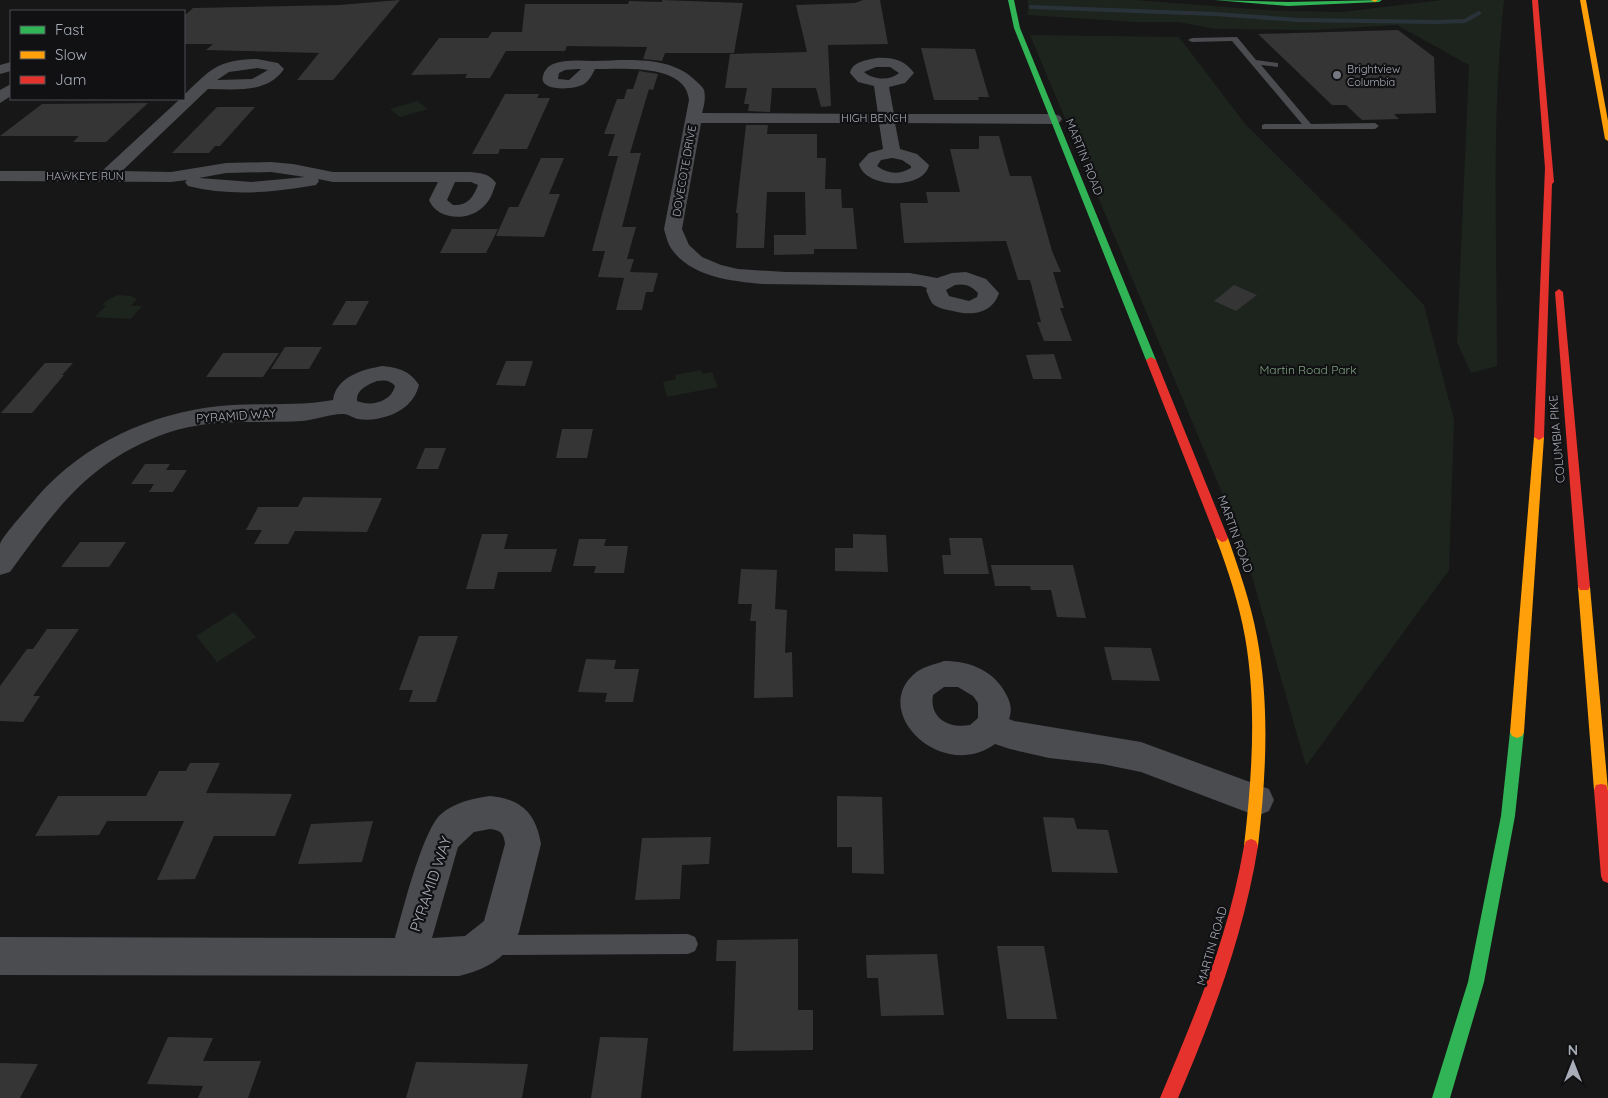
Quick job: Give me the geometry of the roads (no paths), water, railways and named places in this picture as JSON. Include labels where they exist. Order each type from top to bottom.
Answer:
[{"type":"main road","name":"MARTIN ROAD","points":[[1011,0],[1015,22],[1179,427],[1239,586],[1251,638],[1258,696],[1257,800],[1250,851],[1236,918],[1210,1002],[1169,1098]]},
{"type":"main road","points":[[1217,0],[1288,4],[1379,0]]},
{"type":"main road","points":[[1523,0],[1539,43]]},
{"type":"main road","name":"COLUMBIA PIKE","points":[[1535,0],[1608,876]]},
{"type":"main road","points":[[1583,0],[1608,140]]},
{"type":"main road","points":[[1440,1098],[1476,982],[1508,816],[1519,711],[1539,433],[1549,163]]},
{"type":"street","name":"DOVECOTE DRIVE","points":[[590,65],[646,66],[677,73],[686,78],[696,90],[693,118],[673,229],[679,246],[696,261],[722,272],[753,277],[901,279],[922,280],[939,285]]},
{"type":"street","points":[[881,83],[892,153]]},
{"type":"street","points":[[107,176],[204,84]]},
{"type":"street","points":[[0,98],[10,90]]},
{"type":"street","name":"HIGH BENCH","points":[[693,118],[1054,118]]},
{"type":"street","name":"HAWKEYE RUN","points":[[0,176],[171,177],[211,186],[258,188],[333,177],[449,177]]},
{"type":"street","name":"PYRAMID WAY","points":[[0,564],[44,507],[67,482],[89,464],[152,430],[187,419],[218,415],[253,412],[299,413],[347,406]]},
{"type":"street","points":[[991,726],[1010,735],[1141,757],[1257,800]]},
{"type":"street","name":"PYRAMID WAY","points":[[0,956],[459,957],[475,952],[500,932],[523,844],[521,829],[515,821],[506,816],[491,813],[466,817],[448,832],[441,846],[408,956]]},
{"type":"lane","points":[[1192,40],[1234,40],[1309,127]]},
{"type":"lane","points":[[1254,62],[1276,65]]},
{"type":"lane","points":[[1265,76],[1276,75]]},
{"type":"lane","points":[[1265,127],[1375,126]]},
{"type":"lane","points":[[486,945],[688,944]]},
{"type":"waterway","points":[[1031,7],[1215,14],[1298,20],[1437,22],[1465,21],[1479,13]]},
{"type":"place","name":"Brightview Columbia","points":[[1337,75]]},
{"type":"park label","name":"Martin Road Park","points":[[1308,370]]}]
